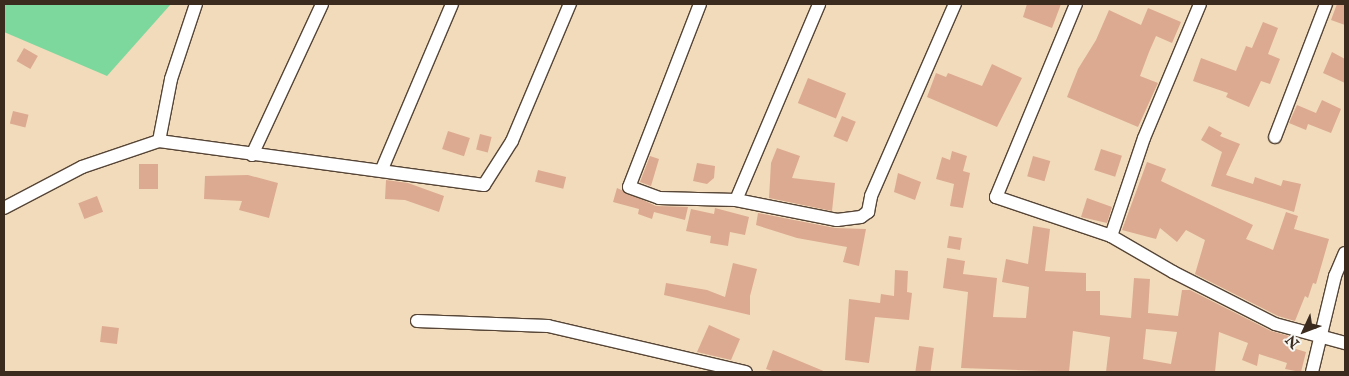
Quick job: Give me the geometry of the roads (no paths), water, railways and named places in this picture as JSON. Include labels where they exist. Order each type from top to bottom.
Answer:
[{"type":"street","points":[[159,141],[171,79],[196,4]]},
{"type":"street","points":[[252,155],[322,4]]},
{"type":"street","points":[[382,169],[452,4]]},
{"type":"street","points":[[4,208],[82,167],[159,141],[252,155],[382,169],[484,185],[512,141],[570,4]]},
{"type":"street","points":[[700,4],[629,187],[658,198],[736,200],[837,220],[861,217],[868,212],[871,196],[955,4]]},
{"type":"street","points":[[736,200],[819,4]]},
{"type":"street","points":[[1076,4],[996,197],[1111,236],[1173,272],[1275,324],[1319,338],[1345,343]]},
{"type":"street","points":[[1111,236],[1144,138],[1200,4]]},
{"type":"street","points":[[1275,137],[1326,4]]},
{"type":"street","points":[[1312,372],[1334,276],[1345,253]]},
{"type":"street","points":[[417,321],[548,326],[746,372]]}]
